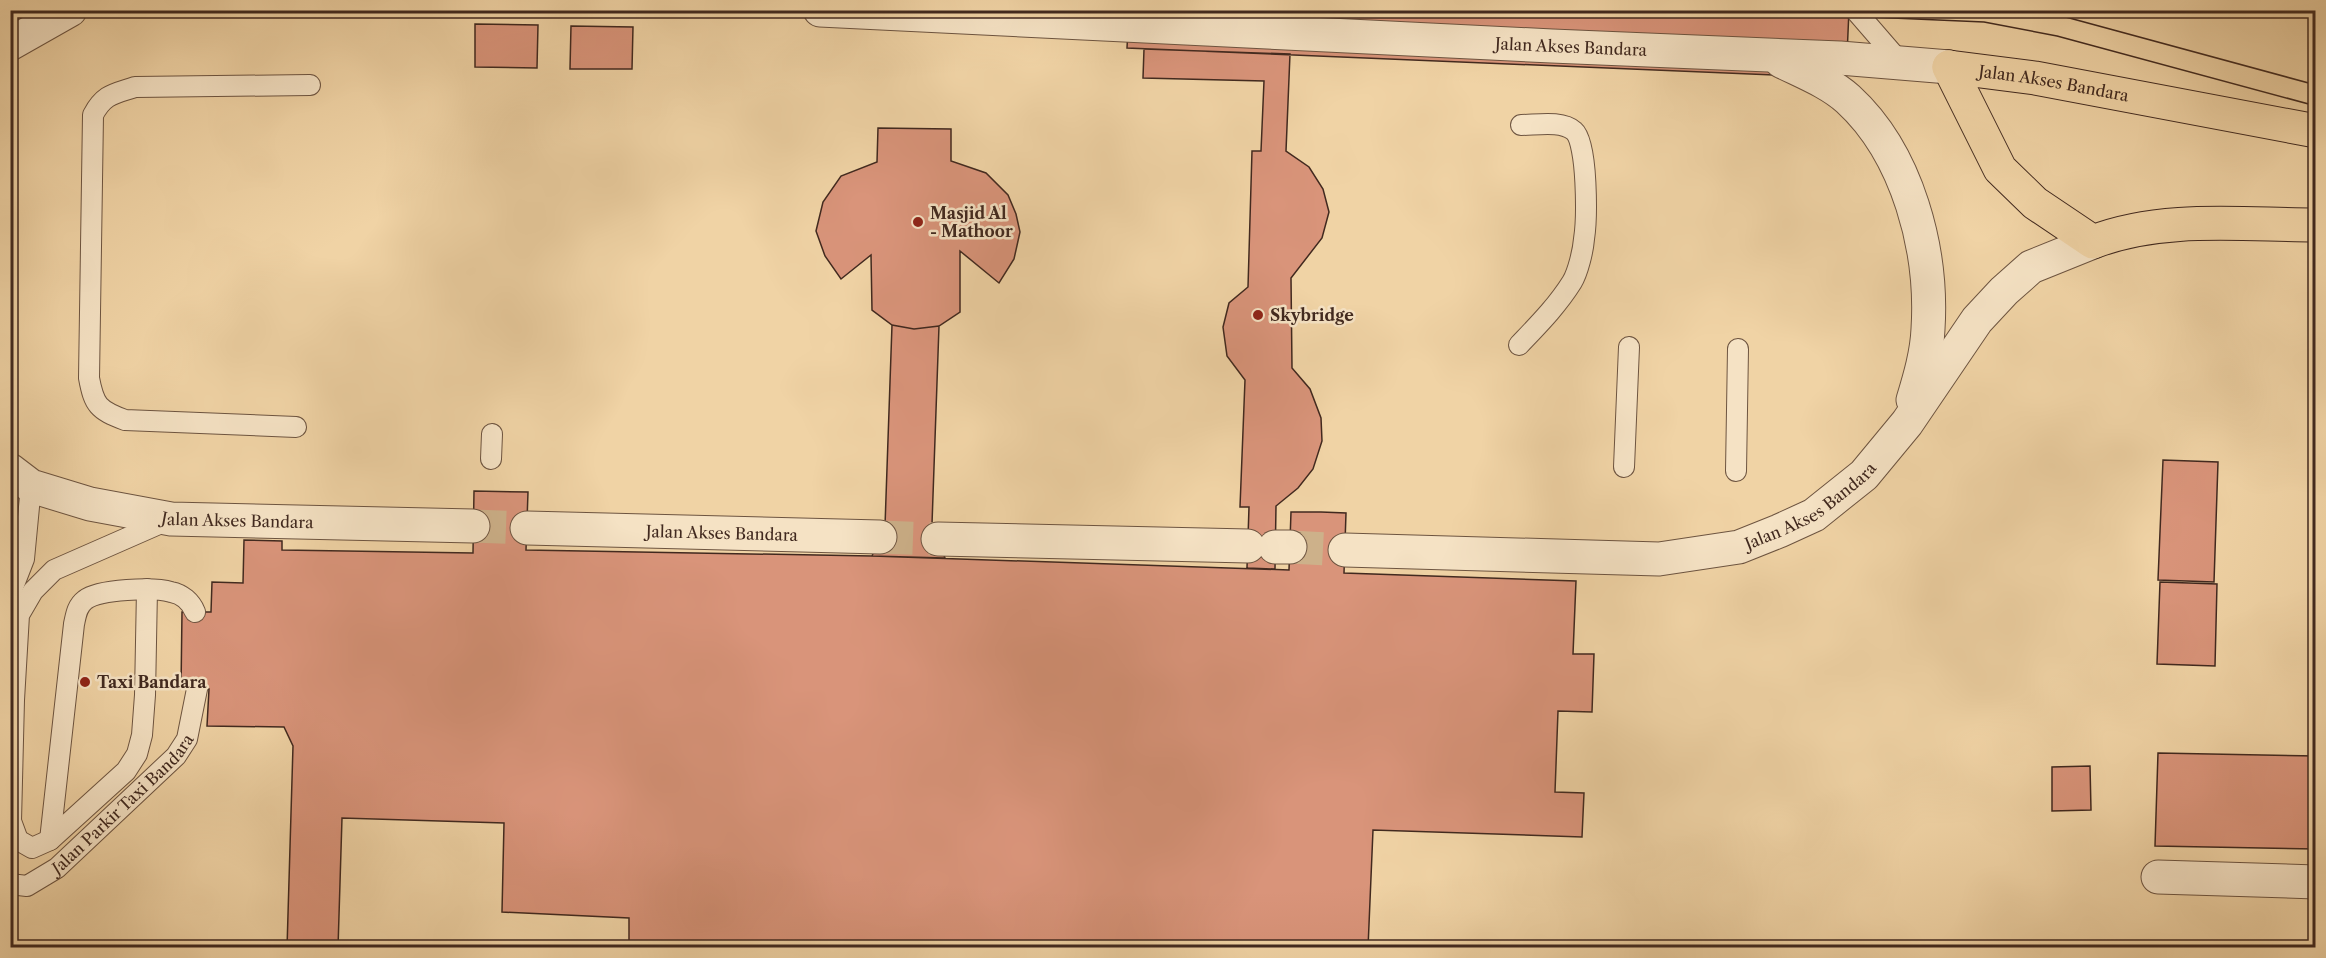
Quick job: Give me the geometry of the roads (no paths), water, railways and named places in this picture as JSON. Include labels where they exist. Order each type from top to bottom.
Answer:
[{"type":"highway","name":"Jalan Akses Bandara","points":[[1949,67],[2035,78],[2316,131]]},
{"type":"highway","points":[[1949,67],[2001,169],[2035,203],[2093,242]]},
{"type":"highway","name":"Jalan Akses Bandara","points":[[2093,242],[2109,236],[2168,225],[2316,225]]},
{"type":"street","points":[[10,44],[70,10]]},
{"type":"street","name":"Jalan Akses Bandara","points":[[820,10],[928,13],[1900,62],[1949,67]]},
{"type":"street","points":[[1771,56],[1846,97],[1864,115],[1892,158],[1908,192],[1920,228],[1926,264],[1928,329],[1924,362],[1908,423]]},
{"type":"street","name":"Jalan Akses Bandara","points":[[1345,550],[1659,559],[1739,547],[1814,515],[1864,475],[1908,423],[1977,320],[2004,291],[2031,267],[2093,242]]},
{"type":"street","name":"Jalan Akses Bandara","points":[[18,478],[90,504],[171,519],[473,526]]},
{"type":"street","name":"Jalan Akses Bandara","points":[[527,528],[880,537]]},
{"type":"street","points":[[938,539],[1271,546]]},
{"type":"street","points":[[2158,878],[2316,882]]},
{"type":"lane","points":[[1855,10],[1900,62]]},
{"type":"lane","points":[[296,427],[125,420],[104,412],[93,399],[89,378],[93,115],[100,101],[135,87],[310,85]]},
{"type":"lane","points":[[1519,345],[1551,312],[1573,280],[1584,240],[1585,166],[1581,143],[1575,131],[1563,125],[1521,125]]},
{"type":"lane","points":[[1624,467],[1629,347]]},
{"type":"lane","points":[[1736,471],[1738,349]]},
{"type":"lane","points":[[491,459],[492,434]]},
{"type":"lane","points":[[10,595],[24,559],[18,478]]},
{"type":"lane","name":"Jalan Parkir Taxi Bandara","points":[[147,589],[145,695],[142,735],[137,754],[126,771],[50,840],[32,848],[18,840],[11,821],[19,615],[33,591],[54,570],[171,519]]},
{"type":"lane","points":[[50,840],[74,624],[78,607],[85,599],[96,594],[147,589],[172,592],[191,603],[195,612]]},
{"type":"lane","name":"Jalan Parkir Taxi Bandara","points":[[10,884],[27,886],[57,868],[176,756],[187,739],[197,689]]},
{"type":"tunnel","points":[[473,526],[527,528]]},
{"type":"tunnel","points":[[880,537],[938,539]]},
{"type":"tunnel","points":[[1290,547],[1345,550]]},
{"type":"tram line","points":[[1711,10],[1984,22],[2057,36],[2316,106]]},
{"type":"tram line","points":[[2033,10],[2316,85]]},
{"type":"place","name":"Masjid Al - Mathoor","points":[[918,222]]},
{"type":"place","name":"Skybridge","points":[[1258,315]]},
{"type":"place","name":"Taxi Bandara","points":[[85,682]]}]
